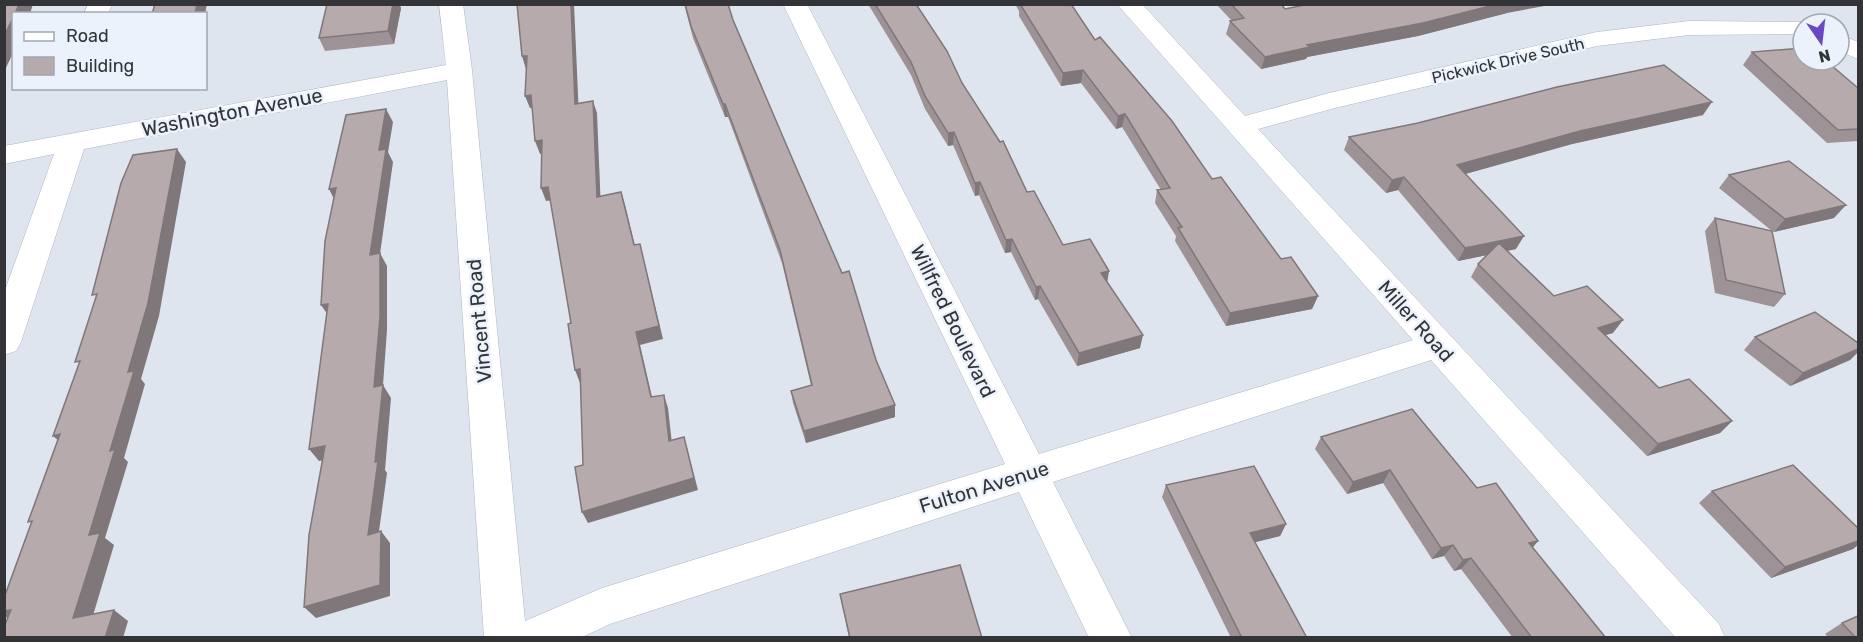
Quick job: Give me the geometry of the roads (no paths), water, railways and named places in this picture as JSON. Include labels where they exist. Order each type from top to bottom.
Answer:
[{"type":"street","name":"Vincent Road","points":[[451,4],[459,70],[505,638]]},
{"type":"street","name":"Willfred Boulevard","points":[[795,4],[1111,638]]},
{"type":"street","name":"Miller Road","points":[[1128,4],[1704,638]]},
{"type":"street","name":"Pickwick Drive South","points":[[1238,126],[1329,101],[1597,39],[1658,30],[1791,27]]},
{"type":"street","name":"Washington Avenue","points":[[4,155],[459,70]]},
{"type":"street","points":[[4,342],[72,142]]},
{"type":"street","name":"Fulton Avenue","points":[[533,638],[602,607],[1438,345]]}]
